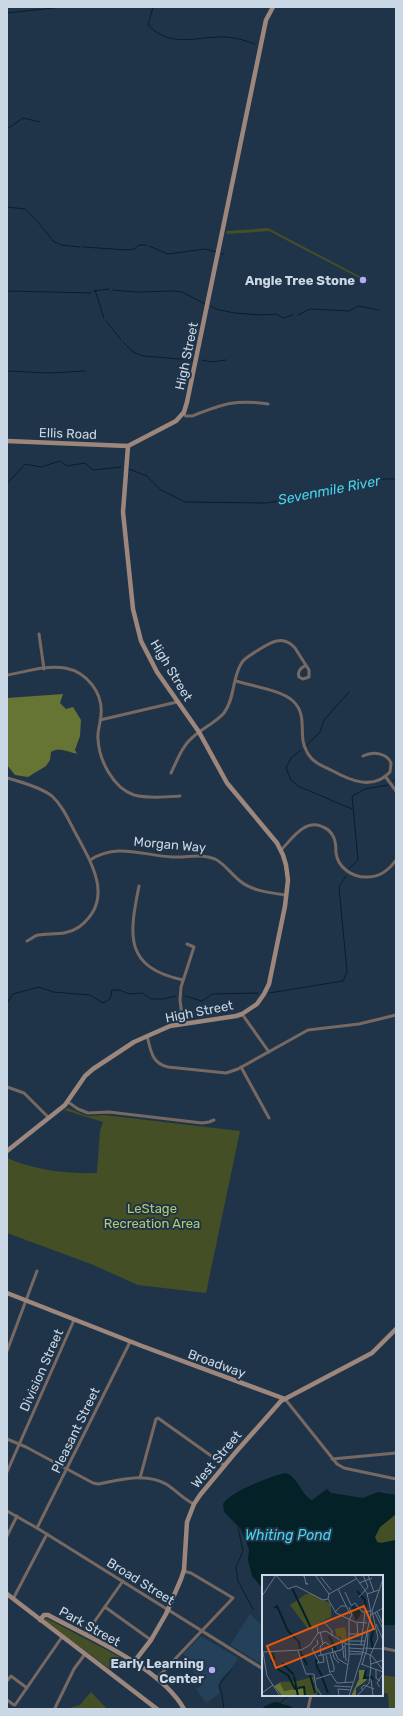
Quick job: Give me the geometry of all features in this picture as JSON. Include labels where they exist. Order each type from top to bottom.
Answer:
[{"type":"street","name":"High Street","points":[[183,414],[187,402],[266,20],[273,7]]},
{"type":"street","points":[[128,446],[176,421],[183,414],[186,416],[192,416],[229,402],[246,401],[268,404]]},
{"type":"street","name":"Ellis Road","points":[[7,441],[128,446]]},
{"type":"street","name":"High Street","points":[[7,1151],[68,1102],[82,1080],[93,1069],[147,1036],[170,1026],[242,1014],[252,1008],[261,999],[269,984],[284,914],[287,870],[281,850],[228,783],[199,732],[177,702],[148,657],[141,641],[135,620],[123,512],[128,446]]},
{"type":"street","points":[[38,634],[44,669]]},
{"type":"street","points":[[171,773],[188,741],[218,720],[226,710],[231,699],[239,668],[244,659],[275,640],[282,640],[290,644],[306,665],[310,673],[308,678],[300,678],[298,673],[300,669],[306,665]]},
{"type":"street","points":[[7,675],[44,669],[64,668],[71,670],[87,679],[98,693],[101,710],[98,740],[103,760],[113,779],[123,790],[134,795],[146,797],[180,796]]},
{"type":"street","points":[[236,681],[280,694],[293,701],[299,708],[302,716],[304,746],[311,758],[317,763],[356,782],[370,782],[386,776],[390,772],[392,766],[389,759],[374,753],[364,756]]},
{"type":"street","points":[[100,720],[177,702]]},
{"type":"street","points":[[386,776],[396,791]]},
{"type":"street","points":[[7,778],[46,792],[60,804],[90,860],[98,880],[98,893],[95,907],[79,926],[67,933],[37,936],[27,941]]},
{"type":"street","points":[[281,850],[304,827],[318,825],[326,828],[333,836],[339,862],[352,874],[366,878],[375,876],[387,870],[396,860]]},
{"type":"street","name":"Morgan Way","points":[[90,860],[106,853],[127,850],[174,857],[198,855],[221,863],[242,883],[251,888],[286,895]]},
{"type":"street","points":[[139,886],[132,932],[136,951],[142,960],[154,971],[183,980]]},
{"type":"street","points":[[183,1024],[180,996],[183,980],[194,947],[187,944]]},
{"type":"street","points":[[242,1014],[269,1052]]},
{"type":"street","points":[[147,1036],[154,1059],[156,1062],[164,1066],[226,1073],[241,1068],[311,1029],[359,1024],[396,1015]]},
{"type":"street","points":[[241,1068],[269,1118]]},
{"type":"street","points":[[7,1087],[24,1093],[49,1118]]},
{"type":"street","points":[[68,1102],[78,1109],[88,1113],[104,1112],[202,1123],[214,1120]]},
{"type":"street","points":[[7,1351],[37,1271]]},
{"type":"street","name":"Broadway","points":[[7,1293],[130,1342],[284,1399]]},
{"type":"street","name":"Division Street","points":[[7,1472],[74,1320]]},
{"type":"street","name":"West Street","points":[[134,1662],[151,1640],[168,1610],[183,1571],[185,1532],[194,1504],[224,1465],[284,1399],[372,1352],[396,1329]]},
{"type":"street","name":"Pleasant Street","points":[[37,1528],[130,1342]]},
{"type":"street","points":[[284,1399],[336,1464],[344,1468],[396,1479]]},
{"type":"street","points":[[140,1478],[156,1419],[158,1418],[224,1465]]},
{"type":"street","points":[[7,1439],[20,1444],[96,1484],[150,1478],[163,1483],[194,1504]]},
{"type":"street","points":[[332,1460],[396,1453]]},
{"type":"street","name":"Broad Street","points":[[7,1511],[47,1534],[262,1668]]},
{"type":"street","points":[[7,1536],[17,1516]]},
{"type":"street","points":[[13,1599],[47,1534]]},
{"type":"street","points":[[157,1678],[233,1598],[183,1571]]},
{"type":"street","points":[[85,1635],[123,1581]]},
{"type":"street","points":[[7,1594],[157,1709]]},
{"type":"street","points":[[105,1607],[151,1640]]},
{"type":"street","name":"Park Street","points":[[40,1620],[44,1615],[48,1615],[134,1662],[157,1678],[174,1693],[184,1709]]},
{"type":"street","points":[[7,1700],[15,1705],[62,1637]]},
{"type":"street","points":[[383,1648],[396,1651]]},
{"type":"street","points":[[55,1708],[74,1669],[85,1654]]},
{"type":"street","points":[[7,1681],[11,1676],[27,1688]]},
{"type":"street","points":[[308,1709],[310,1696]]},
{"type":"shaded area","points":[[250,1614],[262,1625],[262,1664],[230,1645]]},
{"type":"shaded area","name":"Early Learning Center","points":[[201,1636],[238,1658],[231,1669],[220,1680],[219,1694],[206,1703],[196,1689],[202,1685],[193,1671],[198,1668],[183,1654]]},
{"type":"green space","name":"Angle Tree Stone","points":[[268,228],[361,277],[364,277],[363,283],[360,282],[361,279],[269,231],[226,234],[227,231]]},
{"type":"green space","points":[[63,694],[60,703],[66,709],[73,707],[81,720],[80,736],[75,750],[77,754],[64,750],[51,752],[50,760],[46,766],[28,777],[15,775],[7,765],[7,698]]},
{"type":"green space","name":"LeStage Recreation Area","points":[[68,1108],[87,1116],[104,1115],[240,1131],[206,1293],[138,1285],[91,1264],[7,1233],[7,1158],[28,1166],[51,1170],[74,1173],[97,1173],[100,1131],[103,1122],[64,1110]]},
{"type":"green space","points":[[396,1514],[396,1540],[381,1543],[377,1542],[375,1537],[380,1527]]},
{"type":"green space","points":[[46,1618],[120,1657],[111,1670],[44,1620]]},
{"type":"green space","points":[[383,1675],[396,1677],[396,1709],[389,1709],[388,1694],[383,1692]]},
{"type":"green space","points":[[91,1692],[107,1709],[66,1709],[80,1705]]},
{"type":"water","name":"Whiting Pond","points":[[285,1473],[289,1475],[312,1500],[327,1489],[331,1493],[363,1498],[378,1492],[396,1495],[396,1514],[380,1527],[375,1537],[377,1542],[381,1543],[396,1540],[396,1625],[383,1625],[383,1575],[262,1575],[262,1588],[252,1576],[248,1560],[249,1549],[241,1529],[224,1512],[223,1504],[227,1499],[242,1490],[270,1477]]},
{"type":"waterway","points":[[7,13],[63,7]]},
{"type":"waterway","points":[[153,7],[148,25],[165,37],[183,40],[226,37],[255,44]]},
{"type":"waterway","points":[[7,129],[23,118],[40,122]]},
{"type":"waterway","points":[[7,207],[25,209],[53,241],[61,245],[80,247]]},
{"type":"waterway","points":[[83,247],[128,250],[134,249],[139,245],[146,245]]},
{"type":"waterway","points":[[149,246],[168,254],[205,249],[216,252]]},
{"type":"waterway","points":[[94,291],[109,289]]},
{"type":"waterway","points":[[95,290],[104,318]]},
{"type":"waterway","points":[[113,290],[136,292],[182,292],[205,304]]},
{"type":"waterway","points":[[7,291],[91,293]]},
{"type":"waterway","points":[[211,306],[216,309],[234,313],[262,315],[276,314],[283,318],[293,315]]},
{"type":"waterway","points":[[298,315],[310,309],[349,311],[358,306],[379,310]]},
{"type":"waterway","points":[[106,321],[121,340]]},
{"type":"waterway","points":[[123,342],[133,352],[143,356],[193,360]]},
{"type":"waterway","points":[[202,360],[212,362],[226,360]]},
{"type":"waterway","points":[[7,371],[49,373],[85,371]]},
{"type":"waterway","name":"Sevenmile River","points":[[7,484],[25,464],[41,467],[60,461],[67,466],[85,463],[93,470],[121,467]]},
{"type":"waterway","name":"Sevenmile River","points":[[129,469],[147,476],[161,490],[185,502],[265,503],[306,498],[328,489],[339,490],[373,479],[396,479]]},
{"type":"waterway","points":[[307,745],[320,732],[324,720],[349,692]]},
{"type":"waterway","points":[[301,750],[291,758],[286,768],[291,780],[298,786],[352,809]]},
{"type":"waterway","points":[[349,869],[358,860],[352,796],[365,789],[388,785]]},
{"type":"waterway","points":[[269,993],[343,981],[347,972],[339,887],[346,876]]},
{"type":"waterway","points":[[7,1003],[13,994],[39,987],[53,992],[90,995],[103,1003],[110,999],[112,990],[120,990],[129,994],[142,993],[151,999],[164,999],[176,996]]},
{"type":"waterway","points":[[185,996],[202,1001],[212,994],[258,993]]},
{"type":"waterway","points":[[240,1526],[238,1528],[243,1551],[236,1567],[238,1581],[253,1609]]},
{"type":"waterway","points":[[224,1709],[219,1685],[231,1670]]},
{"type":"waterway","points":[[278,1705],[288,1696]]},
{"type":"waterway","points":[[266,1709],[275,1705],[289,1709]]},
{"type":"place","name":"Angle Tree Stone","points":[[363,280]]},
{"type":"place","name":"Early Learning Center","points":[[212,1670]]}]
